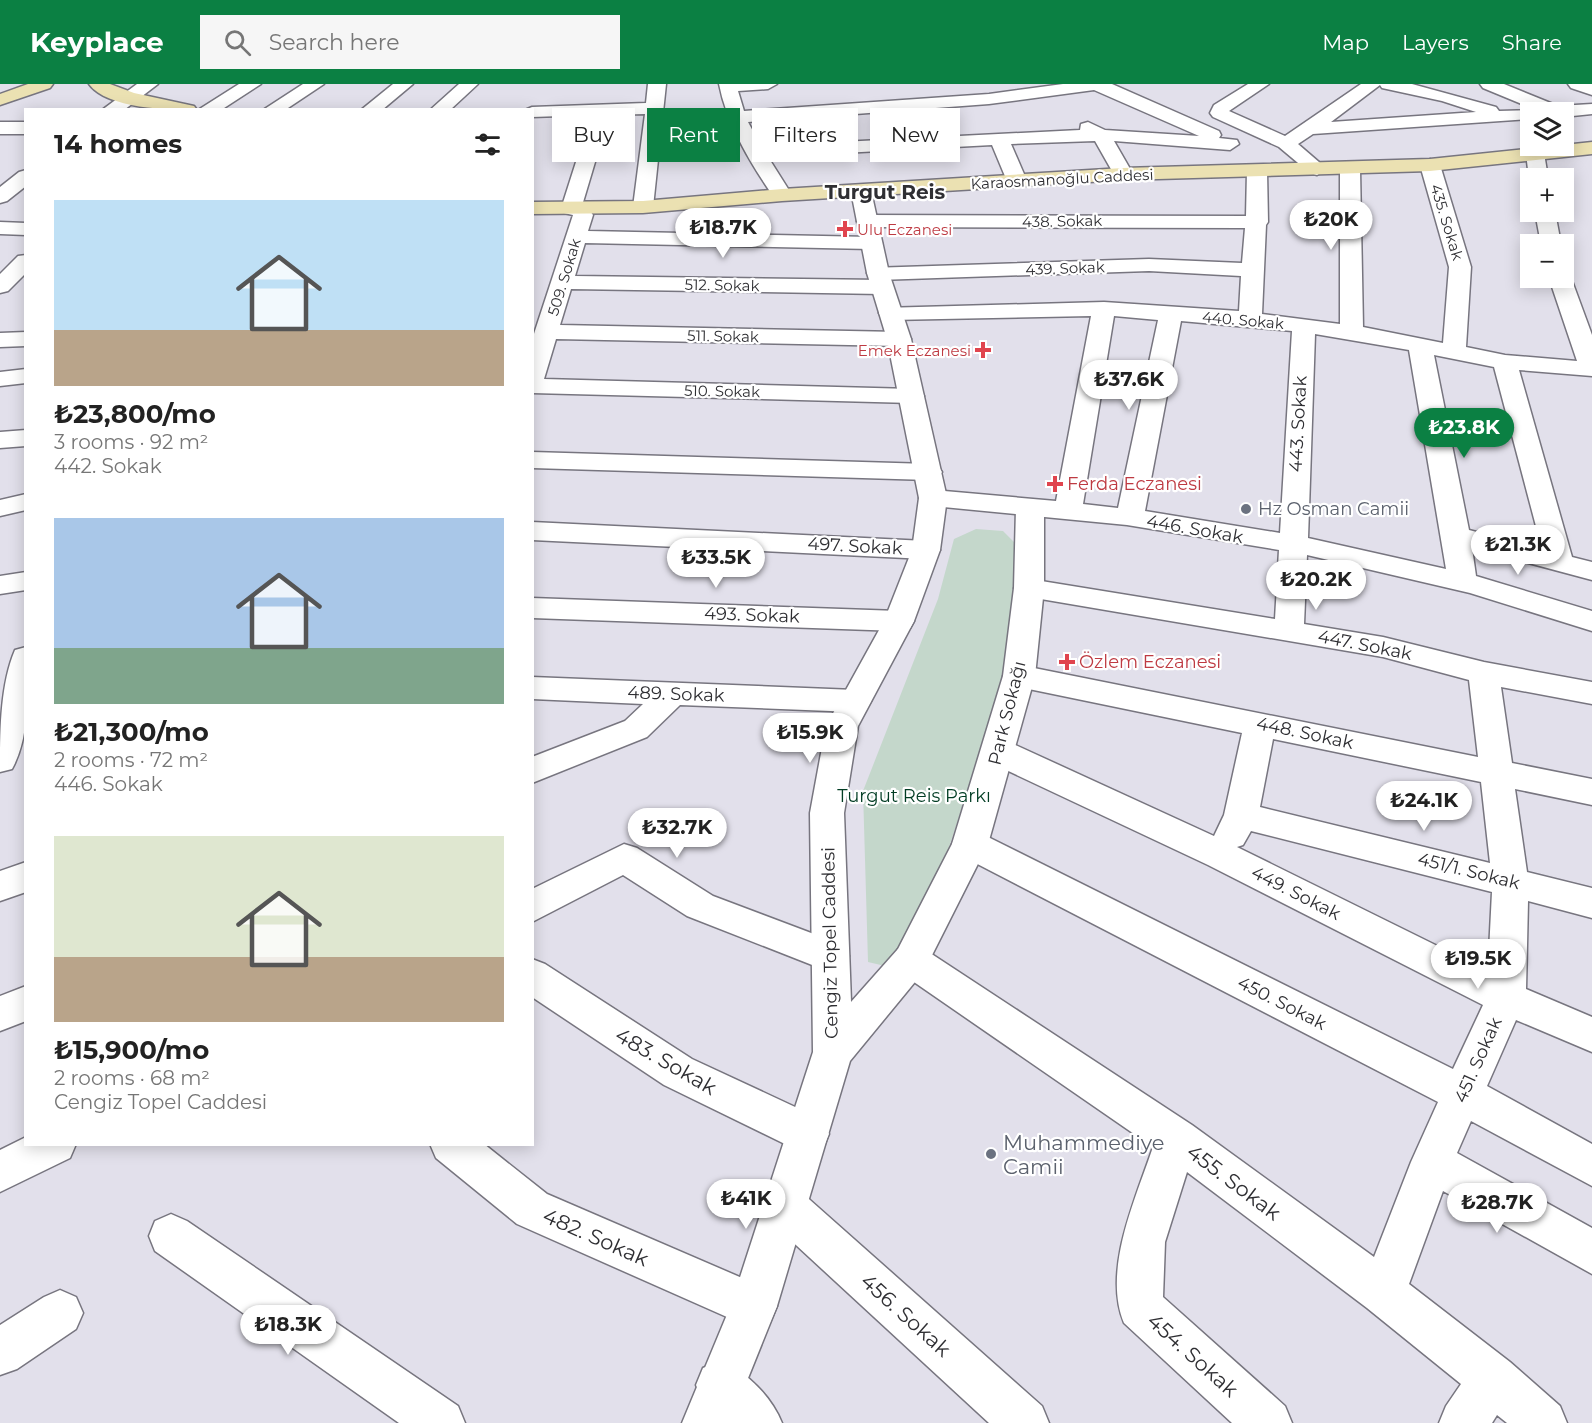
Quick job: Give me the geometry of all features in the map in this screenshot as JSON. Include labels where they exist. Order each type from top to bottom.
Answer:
[{"type":"main road","points":[[0,100],[44,84]]},
{"type":"main road","points":[[98,84],[129,96],[180,108]]},
{"type":"main road","name":"Karaosmanoğlu Caddesi","points":[[1574,150],[1592,148]]},
{"type":"main road","name":"Karaosmanoğlu Caddesi","points":[[534,208],[643,207],[782,195],[1124,174],[1430,165],[1520,155]]},
{"type":"street","points":[[114,108],[149,84]]},
{"type":"street","points":[[210,108],[252,84]]},
{"type":"street","points":[[275,108],[315,84]]},
{"type":"street","points":[[377,108],[404,84]]},
{"type":"street","points":[[441,108],[469,84]]},
{"type":"street","points":[[654,108],[657,84]]},
{"type":"street","points":[[734,108],[728,86],[768,84]]},
{"type":"street","points":[[1260,84],[1220,108],[1219,113],[1286,143],[1317,170]]},
{"type":"street","points":[[1286,143],[1310,129],[1372,84]]},
{"type":"street","points":[[1489,84],[1531,102]]},
{"type":"street","points":[[1577,84],[1592,90]]},
{"type":"street","points":[[740,117],[989,99],[1067,86],[1099,85],[1230,144],[1251,172],[1258,222],[1251,270],[1250,319]]},
{"type":"street","points":[[1398,85],[1447,97],[1503,116]]},
{"type":"street","points":[[1408,123],[1447,97]]},
{"type":"street","points":[[534,108],[552,109]]},
{"type":"street","points":[[1574,110],[1592,109]]},
{"type":"street","points":[[1310,129],[1520,115]]},
{"type":"street","points":[[1064,116],[1101,135],[1124,174]]},
{"type":"street","points":[[740,123],[752,145]]},
{"type":"street","points":[[0,128],[24,128]]},
{"type":"street","points":[[858,147],[1101,135],[1230,144]]},
{"type":"street","points":[[999,139],[1017,181]]},
{"type":"street","name":"509. Sokak","points":[[534,373],[577,237],[578,209],[589,162]]},
{"type":"street","points":[[643,207],[648,162]]},
{"type":"street","points":[[762,162],[782,195]]},
{"type":"street","name":"435. Sokak","points":[[1430,165],[1460,267],[1454,351]]},
{"type":"street","points":[[1350,169],[1352,332]]},
{"type":"street","points":[[0,197],[24,178]]},
{"type":"street","points":[[861,191],[880,280],[899,339],[931,485]]},
{"type":"street","name":"438. Sokak","points":[[577,237],[1258,222]]},
{"type":"street","points":[[0,228],[24,229]]},
{"type":"street","points":[[0,286],[24,263]]},
{"type":"street","name":"439. Sokak","points":[[880,280],[1149,265],[1251,270]]},
{"type":"street","name":"512. Sokak","points":[[562,282],[880,280]]},
{"type":"street","points":[[1564,288],[1592,368]]},
{"type":"street","points":[[1068,510],[1104,309]]},
{"type":"street","name":"440. Sokak","points":[[890,313],[1104,309],[1250,319],[1352,332],[1505,362],[1592,368]]},
{"type":"street","points":[[1130,518],[1171,314]]},
{"type":"street","name":"443. Sokak","points":[[1289,631],[1304,326]]},
{"type":"street","name":"511. Sokak","points":[[547,332],[899,339]]},
{"type":"street","points":[[0,340],[24,339]]},
{"type":"street","points":[[1420,345],[1456,535],[1462,580]]},
{"type":"street","points":[[1505,362],[1560,564]]},
{"type":"street","points":[[0,379],[24,376]]},
{"type":"street","name":"510. Sokak","points":[[534,386],[912,396]]},
{"type":"street","points":[[0,440],[24,438]]},
{"type":"street","name":"446. Sokak","points":[[534,460],[931,485],[1030,508],[1130,518],[1292,545],[1462,580],[1592,621]]},
{"type":"street","name":"Cengiz Topel Caddesi","points":[[713,1404],[754,1306],[833,1052],[827,813],[842,726],[899,621],[926,550],[931,485]]},
{"type":"street","points":[[0,508],[24,502]]},
{"type":"street","name":"Park Sokağı","points":[[833,1052],[911,960],[970,844],[999,752],[1019,676],[1029,588],[1030,508]]},
{"type":"street","name":"497. Sokak","points":[[534,531],[926,550]]},
{"type":"street","points":[[1456,535],[1592,571]]},
{"type":"street","points":[[0,585],[24,580]]},
{"type":"street","name":"447. Sokak","points":[[1029,588],[1383,647],[1484,673],[1592,693]]},
{"type":"street","name":"493. Sokak","points":[[534,608],[899,621]]},
{"type":"street","points":[[6,757],[17,660]]},
{"type":"street","name":"451. Sokak","points":[[1383,1292],[1432,1162],[1506,998],[1510,880],[1484,673]]},
{"type":"street","name":"448. Sokak","points":[[1019,676],[1592,792]]},
{"type":"street","name":"489. Sokak","points":[[534,688],[855,701]]},
{"type":"street","points":[[534,770],[636,729],[672,694]]},
{"type":"street","points":[[1221,855],[1241,815],[1260,724]]},
{"type":"street","name":"449. Sokak","points":[[999,752],[1221,855],[1506,998],[1592,1035]]},
{"type":"street","name":"451/1. Sokak","points":[[1241,815],[1510,880],[1592,903]]},
{"type":"street","name":"450. Sokak","points":[[970,844],[1464,1095],[1592,1166]]},
{"type":"street","points":[[534,906],[624,858],[700,906],[830,956]]},
{"type":"street","points":[[0,887],[24,877]]},
{"type":"street","name":"455. Sokak","points":[[911,960],[1177,1139],[1383,1292],[1493,1378],[1543,1423]]},
{"type":"street","name":"483. Sokak","points":[[534,976],[678,1072],[808,1134]]},
{"type":"street","points":[[0,1014],[24,1004]]},
{"type":"street","name":"454. Sokak","points":[[1177,1139],[1143,1242],[1140,1307],[1268,1423]]},
{"type":"street","points":[[0,1172],[51,1146]]},
{"type":"street","name":"482. Sokak","points":[[453,1146],[532,1209],[754,1306]]},
{"type":"street","points":[[1432,1162],[1592,1252]]},
{"type":"street","name":"456. Sokak","points":[[786,1207],[1026,1423]]},
{"type":"street","points":[[171,1236],[441,1423]]},
{"type":"street","points":[[0,1352],[60,1313]]},
{"type":"street","points":[[1463,1423],[1493,1378]]},
{"type":"street","points":[[713,1404],[758,1423]]},
{"type":"green space","name":"Turgut Reis Parkı","points":[[976,529],[1003,531],[1014,542],[1021,562],[1006,673],[936,887],[909,946],[885,966],[868,962],[863,791],[938,599],[954,539]]},
{"type":"place","name":"Ulu Eczanesi","points":[[845,229]]},
{"type":"place","name":"Emek Eczanesi","points":[[983,350]]},
{"type":"place","name":"Ferda Eczanesi","points":[[1055,484]]},
{"type":"place","name":"Hz Osman Camii","points":[[1246,509]]},
{"type":"place","name":"Özlem Eczanesi","points":[[1067,662]]},
{"type":"place","name":"Muhammediye Camii","points":[[991,1154]]},
{"type":"district","name":"Turgut Reis","points":[[885,192]]}]
